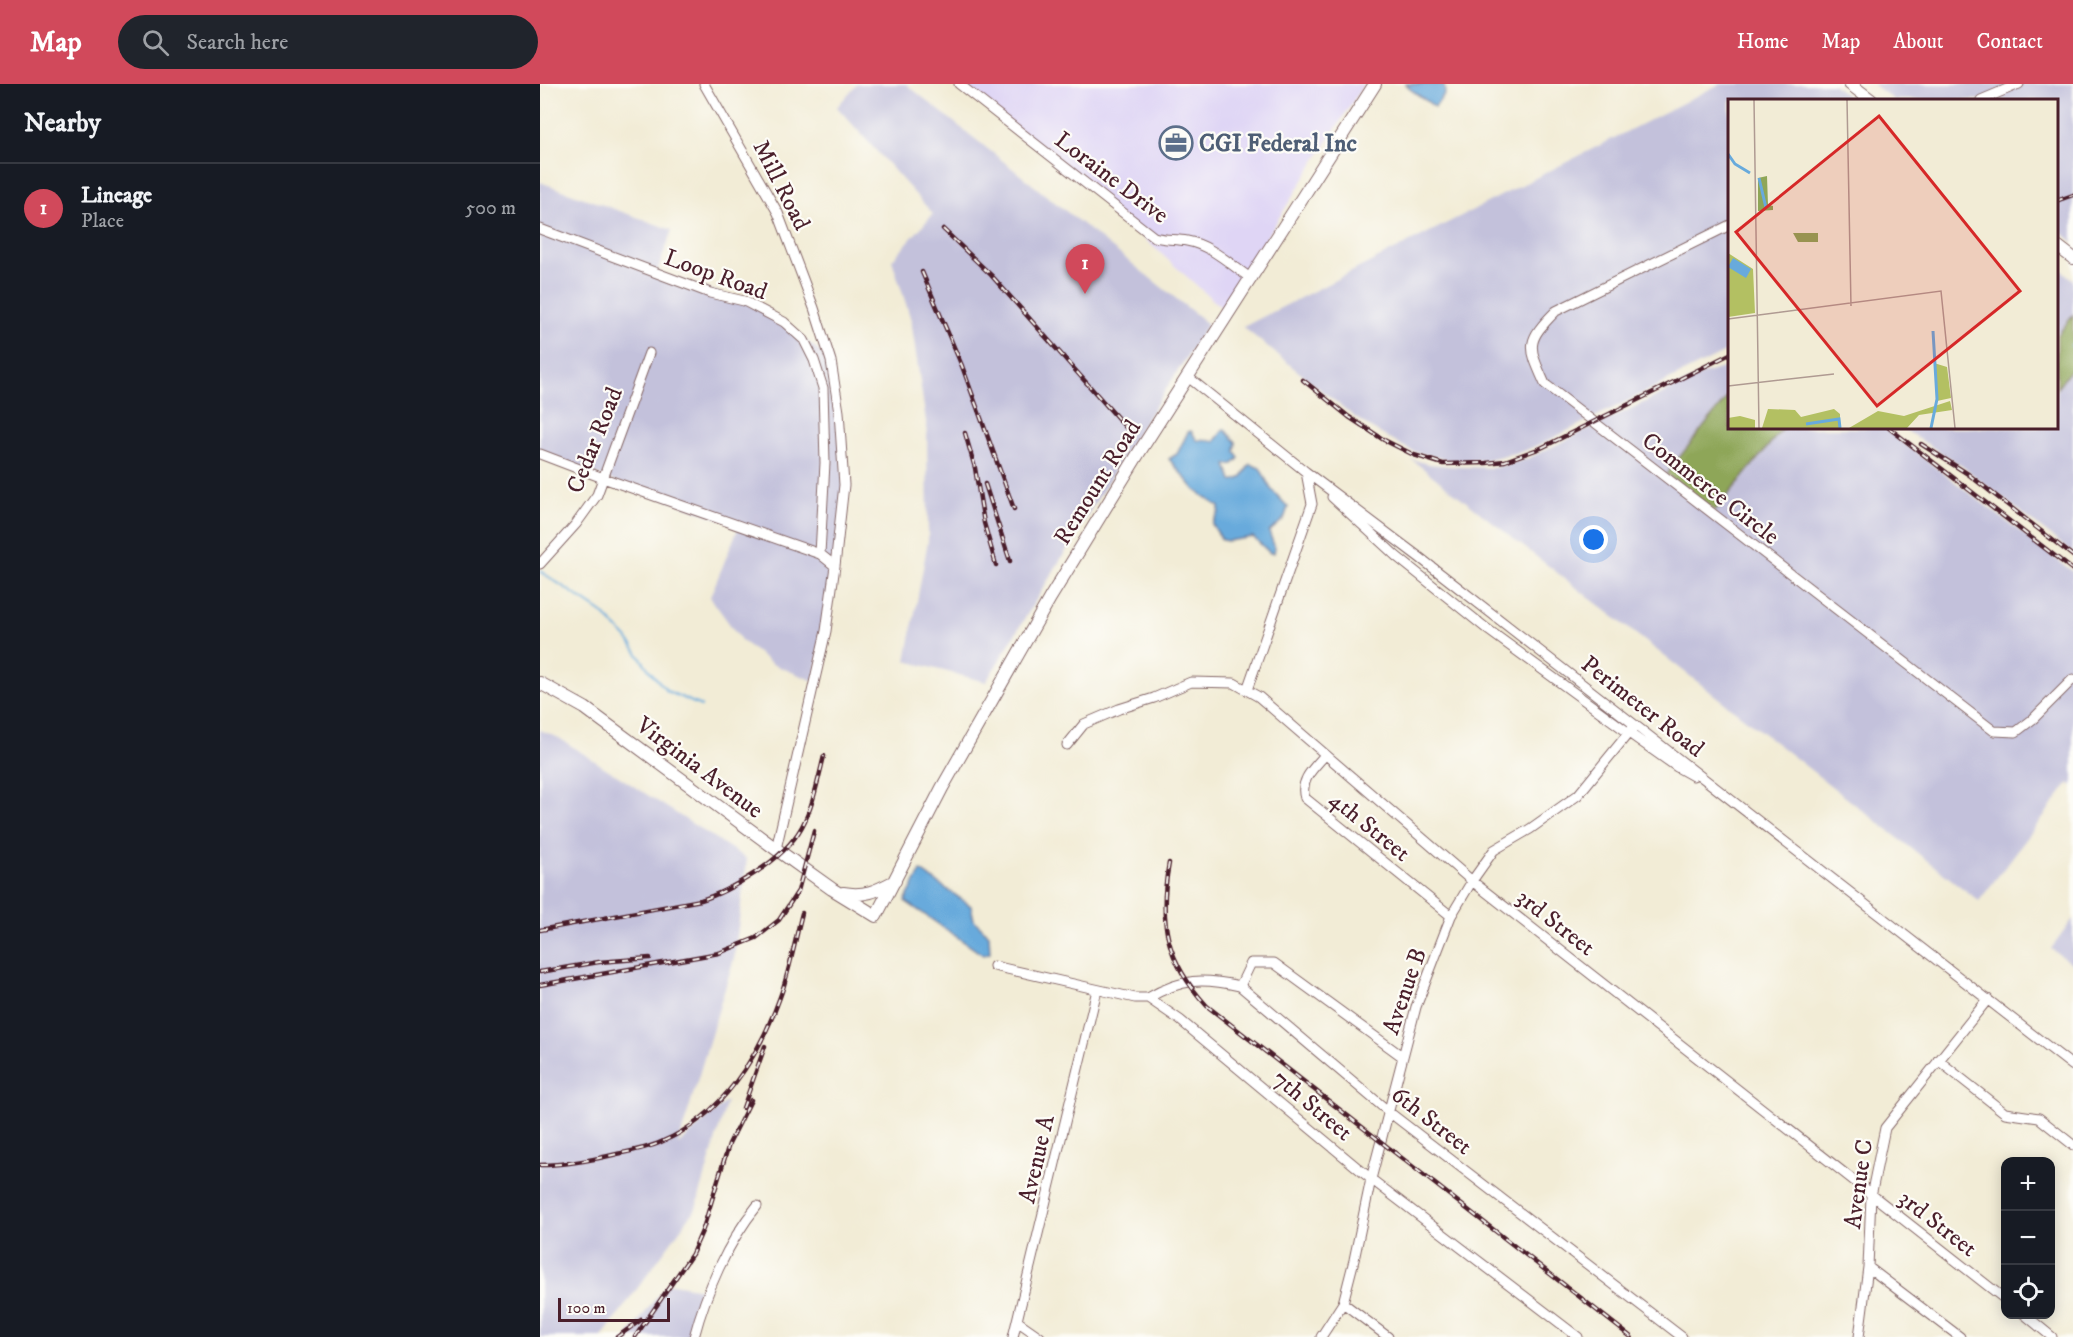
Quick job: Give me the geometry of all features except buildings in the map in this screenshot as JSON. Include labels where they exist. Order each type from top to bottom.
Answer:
[{"type":"main road","name":"Remount Road","points":[[874,919],[942,788],[1050,598],[1188,376],[1375,84]]},
{"type":"main road","points":[[1850,84],[1870,99]]},
{"type":"main road","points":[[2058,247],[2073,258]]},
{"type":"main road","name":"Virginia Avenue","points":[[540,683],[585,708],[874,919]]},
{"type":"main road","points":[[836,890],[858,896],[896,880]]},
{"type":"street","name":"Mill Road","points":[[704,84],[778,213],[814,308],[831,361],[839,412],[844,485],[835,566]]},
{"type":"street","name":"Loraine Drive","points":[[959,84],[1154,237],[1187,241],[1205,247],[1252,279]]},
{"type":"street","points":[[1983,99],[2019,84]]},
{"type":"street","name":"Commerce Circle","points":[[1728,226],[1556,311],[1536,331],[1532,354],[1545,384],[1994,731],[2016,732],[2033,719],[2073,679]]},
{"type":"street","name":"Loop Road","points":[[540,229],[710,293],[744,301],[784,322],[804,340],[814,360],[823,388],[825,463],[820,554]]},
{"type":"street","name":"Cedar Road","points":[[540,564],[597,495],[649,353]]},
{"type":"street","name":"Perimeter Road","points":[[1188,376],[1306,472],[1455,585],[2073,1066]]},
{"type":"street","points":[[540,454],[820,554],[835,566],[826,631],[776,849]]},
{"type":"street","points":[[1247,690],[1312,504],[1306,472]]},
{"type":"street","points":[[1315,478],[1367,531],[1508,645],[1677,767],[1714,786]]},
{"type":"street","points":[[1447,597],[1455,585]]},
{"type":"street","name":"3rd Street","points":[[1067,745],[1084,724],[1191,682],[1234,683],[1259,697],[1472,881],[2001,1296]]},
{"type":"street","name":"Avenue B","points":[[1322,1337],[1343,1303],[1371,1179],[1416,1007],[1451,916],[1494,850],[1530,829],[1578,795],[1635,725]]},
{"type":"street","name":"4th Street","points":[[1325,755],[1308,775],[1302,789],[1305,798],[1451,916]]},
{"type":"street","points":[[1240,986],[1251,963],[1274,963],[1403,1057]]},
{"type":"street","name":"7th Street","points":[[994,966],[1135,998],[1148,998],[1179,1020],[1371,1179],[1578,1337]]},
{"type":"street","name":"6th Street","points":[[1148,998],[1164,988],[1187,982],[1212,980],[1240,986],[1389,1112],[1682,1337]]},
{"type":"street","name":"Avenue A","points":[[1013,1337],[1097,990]]},
{"type":"street","name":"Avenue C","points":[[1859,1337],[1868,1267],[1871,1196],[1885,1128],[1988,999]]},
{"type":"street","points":[[1938,1060],[2006,1113],[2039,1118],[2073,1145]]},
{"type":"street","points":[[694,1337],[710,1289],[746,1220],[757,1206]]},
{"type":"street","points":[[1868,1267],[1960,1337]]},
{"type":"street","points":[[1343,1303],[1388,1337]]},
{"type":"street","points":[[2030,1319],[2052,1337]]},
{"type":"street","points":[[1017,1320],[1040,1337]]},
{"type":"shaded area","points":[[857,84],[906,84],[1208,324],[1134,439],[986,682],[906,661],[928,541],[927,428],[911,320],[892,260],[933,214],[837,107]]},
{"type":"shaded area","points":[[959,84],[1364,84],[1222,308],[1055,159]]},
{"type":"shaded area","points":[[1720,84],[1833,84],[1851,99],[1728,99],[1728,350],[1524,451],[1484,460],[1452,461],[1412,451],[1352,415],[1243,327]]},
{"type":"shaded area","points":[[1873,84],[2073,84],[2073,242],[2058,230],[2058,99],[1893,99]]},
{"type":"shaded area","points":[[540,182],[672,230],[657,272],[744,301],[784,322],[831,361],[844,485],[835,566],[814,681],[772,664],[741,640],[710,597],[739,526],[540,454]]},
{"type":"shaded area","points":[[2058,267],[2073,280],[2073,315],[2058,335]]},
{"type":"shaded area","points":[[1728,367],[1728,396],[1664,476],[1712,514],[1782,429],[1885,429],[2073,572],[2073,786],[2069,783],[1979,901],[1411,459],[1428,464],[1494,468],[1527,459],[1703,374]]},
{"type":"shaded area","points":[[2073,367],[2073,553],[1962,466],[1904,429],[2058,429],[2058,387]]},
{"type":"shaded area","points":[[540,730],[559,738],[747,859],[734,958],[678,1145],[727,1101],[696,1208],[602,1337],[540,1337]]},
{"type":"shaded area","points":[[2073,919],[2073,964],[2051,949]]},
{"type":"shaded area","points":[[667,1283],[702,1289],[688,1337],[627,1337]]},
{"type":"green space","points":[[2073,315],[2073,367],[2058,387],[2058,335]]},
{"type":"green space","points":[[1728,396],[1728,429],[1782,429],[1715,511],[1666,474]]},
{"type":"water","points":[[1406,84],[1444,84],[1445,93],[1435,107]]},
{"type":"water","points":[[1224,429],[1236,442],[1235,451],[1239,458],[1233,464],[1226,465],[1232,481],[1241,478],[1250,464],[1260,468],[1271,489],[1288,507],[1284,519],[1269,532],[1275,548],[1274,553],[1270,553],[1253,537],[1222,540],[1212,524],[1219,512],[1219,507],[1195,490],[1169,459],[1177,454],[1188,432],[1191,431],[1197,440],[1215,441]]},
{"type":"water","points":[[921,871],[971,906],[974,920],[989,935],[990,953],[983,955],[905,901]]},
{"type":"waterway","points":[[540,571],[601,612],[627,638],[667,691],[701,706]]},
{"type":"railway","points":[[2058,200],[2073,195]]},
{"type":"railway","points":[[943,229],[991,275],[1130,432]]},
{"type":"railway","points":[[922,272],[962,366],[1014,509]]},
{"type":"railway","points":[[1303,380],[1349,417],[1384,440],[1414,455],[1443,464],[1486,463],[1505,461],[1541,448],[1728,355]]},
{"type":"railway","points":[[1890,429],[2073,570]]},
{"type":"railway","points":[[965,433],[975,468],[984,523],[996,565]]},
{"type":"railway","points":[[1921,444],[1968,474],[2073,556]]},
{"type":"railway","points":[[985,484],[1010,561]]},
{"type":"railway","points":[[540,930],[701,900],[742,881],[772,861],[796,836],[810,809],[824,756]]},
{"type":"railway","points":[[540,985],[719,953],[756,938],[779,920],[798,891],[814,831]]},
{"type":"railway","points":[[1169,863],[1165,904],[1168,940],[1182,973],[1207,1006],[1631,1337]]},
{"type":"railway","points":[[540,1165],[589,1160],[656,1144],[683,1131],[720,1101],[749,1062],[771,1019],[787,976],[802,913]]},
{"type":"railway","points":[[540,972],[599,962],[650,958]]},
{"type":"railway","points":[[743,1108],[765,1046]]},
{"type":"railway","points":[[635,1337],[692,1254],[703,1229],[729,1144],[751,1100]]},
{"type":"railway","points":[[617,1337],[641,1320]]},
{"type":"place","name":"CGI Federal Inc","points":[[1176,143]]},
{"type":"place","name":"Lineage","points":[[1085,294]]}]
